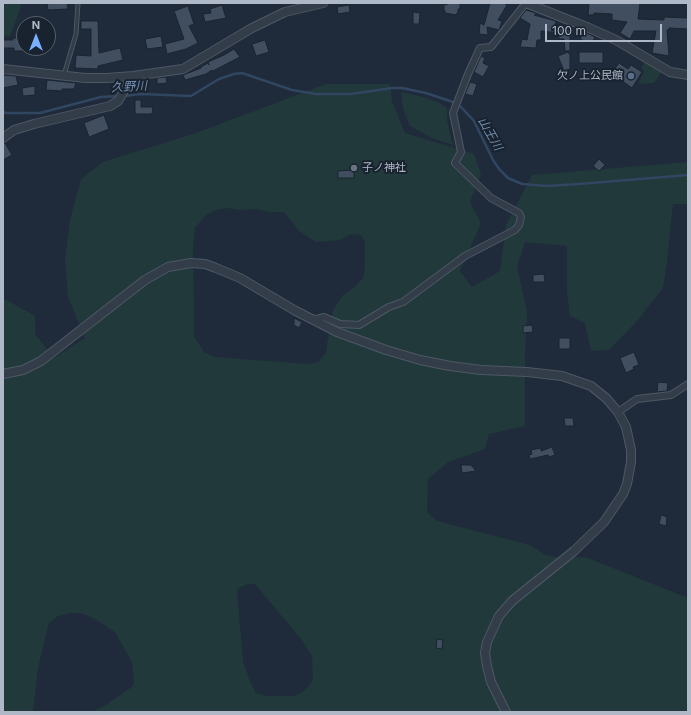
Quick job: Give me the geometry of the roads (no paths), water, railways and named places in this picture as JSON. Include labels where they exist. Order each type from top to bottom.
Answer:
[{"type":"street","points":[[3,69],[64,76],[107,78],[183,69],[252,28],[285,12],[323,3]]},
{"type":"street","points":[[312,320],[324,318],[340,324],[359,325],[389,307],[403,302],[465,256],[515,230],[519,225],[521,217],[519,213],[491,198],[455,163],[461,152],[453,113],[480,48],[491,47],[526,3],[616,40],[670,72],[688,75]]},
{"type":"street","points":[[3,138],[14,130],[34,124],[110,106],[118,100],[133,76]]},
{"type":"street","points":[[3,374],[23,370],[41,361],[145,280],[168,267],[191,263],[205,264],[240,278],[312,320],[355,339],[386,350],[420,360],[450,366],[481,370],[562,376],[591,386],[606,398],[618,412],[626,427],[631,450],[629,473],[623,494],[604,522],[574,551],[512,601],[499,616],[487,642],[485,653],[491,682],[506,712]]},
{"type":"street","points":[[618,412],[637,399],[671,395],[688,384]]},
{"type":"lane","points":[[64,76],[76,34],[78,3]]},
{"type":"waterway","name":"山王川","points":[[124,96],[141,94],[191,96],[219,79],[242,73],[292,90],[316,94],[351,94],[402,88],[426,93],[456,103],[474,121],[499,169],[508,178],[522,184],[547,186],[688,175]]},
{"type":"waterway","name":"久野川","points":[[3,112],[40,113],[101,97],[119,96]]},
{"type":"place","name":"欠ノ上公民館","points":[[631,76]]},
{"type":"place","name":"子ノ神社","points":[[354,168]]}]
